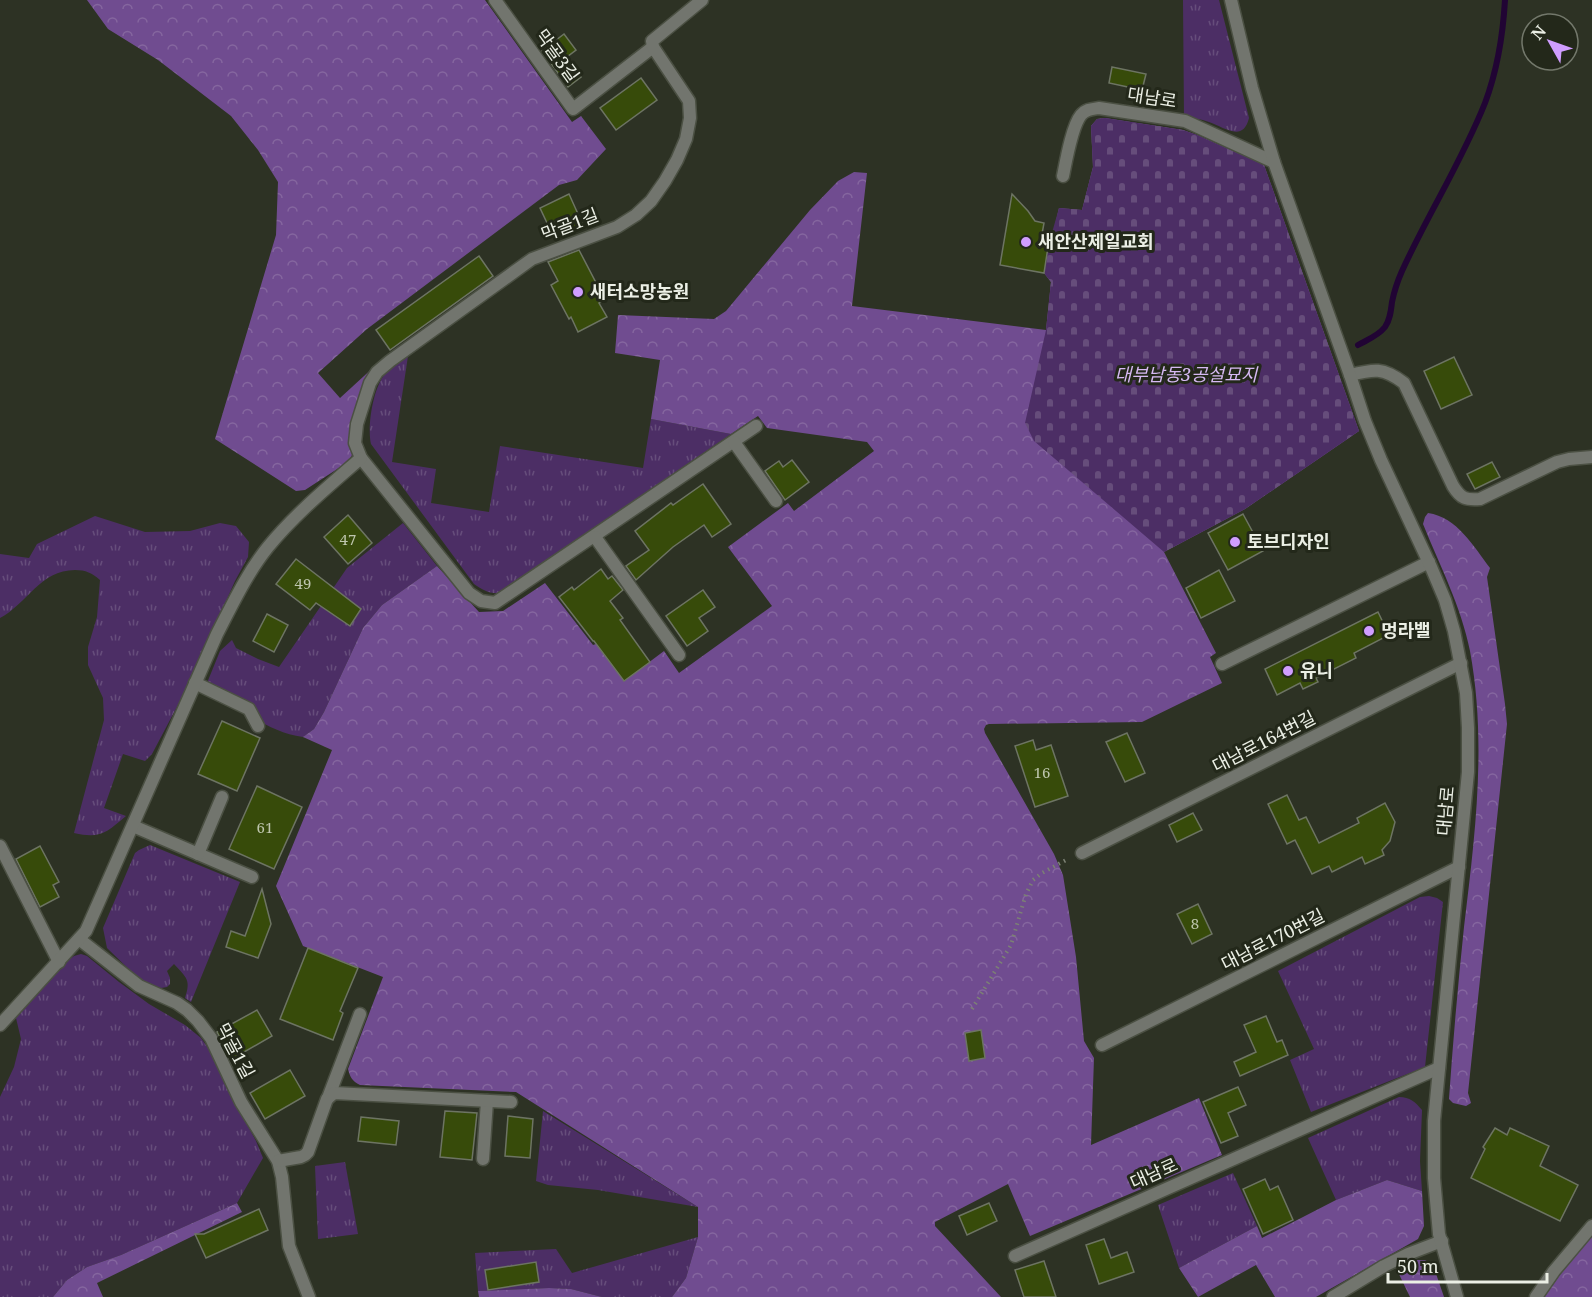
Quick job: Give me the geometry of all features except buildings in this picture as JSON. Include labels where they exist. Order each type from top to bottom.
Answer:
[{"type":"street","name":"막골3길","points":[[495,0],[573,109],[653,47]]},
{"type":"street","points":[[653,47],[652,41],[656,36],[702,0]]},
{"type":"street","name":"대남로","points":[[1232,0],[1252,88],[1274,162],[1365,421],[1445,600],[1461,663],[1466,693],[1468,772],[1433,1149],[1436,1206],[1442,1241],[1457,1297]]},
{"type":"street","name":"막골1길","points":[[653,47],[689,101],[690,118],[686,139],[665,182],[651,201],[636,215],[617,227],[532,259],[377,372],[370,383],[357,424],[355,443],[361,458],[469,593],[481,601],[495,603],[756,426]]},
{"type":"street","name":"대남로","points":[[1063,176],[1076,125],[1082,115],[1089,110],[1099,108],[1185,122],[1274,162]]},
{"type":"street","points":[[1350,375],[1372,369],[1383,370],[1404,383],[1458,495],[1468,500],[1480,499],[1557,462],[1592,458]]},
{"type":"street","points":[[734,441],[776,501]]},
{"type":"street","points":[[0,1025],[86,931],[217,634],[241,588],[267,548],[302,510],[361,458]]},
{"type":"street","points":[[595,537],[678,655]]},
{"type":"street","points":[[1221,664],[1429,562]]},
{"type":"street","name":"대남로164번길","points":[[1082,853],[1461,663]]},
{"type":"street","points":[[195,683],[249,709],[258,726]]},
{"type":"street","points":[[198,854],[222,797]]},
{"type":"street","points":[[133,826],[252,877]]},
{"type":"street","points":[[0,846],[59,962]]},
{"type":"street","name":"대남로170번길","points":[[1102,1045],[1459,867]]},
{"type":"street","name":"막골1길","points":[[79,939],[133,982],[177,1003],[198,1021],[211,1038],[241,1102],[278,1161],[282,1177],[289,1246],[309,1297]]},
{"type":"street","points":[[278,1161],[305,1155],[308,1152],[360,1014]]},
{"type":"street","name":"대남로","points":[[1015,1256],[1439,1068]]},
{"type":"street","points":[[327,1099],[334,1093],[511,1102]]},
{"type":"street","points":[[483,1160],[487,1101]]},
{"type":"street","points":[[1536,1297],[1592,1226]]},
{"type":"street","points":[[1332,1297],[1384,1266],[1442,1241]]},
{"type":"path","points":[[972,1009],[1011,945],[1026,894],[1033,880],[1082,853]]},
{"type":"green space","points":[[87,0],[485,0],[572,122],[581,116],[606,149],[577,180],[559,185],[367,329],[318,373],[340,398],[376,365],[366,382],[351,445],[352,455],[348,462],[305,490],[296,491],[215,439],[276,235],[278,182],[258,150],[231,116],[158,60],[108,29]]},
{"type":"green space","points":[[1183,0],[1219,0],[1249,118],[1246,126],[1238,132],[1184,116]]},
{"type":"green space","points":[[1105,118],[1183,130],[1264,165],[1359,431],[1245,509],[1164,552],[1216,653],[1210,657],[1222,683],[1142,722],[989,724],[984,729],[1054,854],[1063,875],[1076,957],[1084,1041],[1094,1058],[1091,1145],[1199,1098],[1222,1155],[1030,1236],[1008,1184],[935,1222],[935,1226],[1001,1297],[672,1297],[686,1278],[698,1237],[698,1207],[516,1092],[360,1085],[352,1079],[348,1069],[383,977],[303,946],[276,886],[332,750],[303,737],[314,729],[324,712],[363,628],[382,605],[437,566],[479,612],[503,611],[545,583],[624,681],[664,651],[679,673],[772,606],[728,547],[788,503],[794,511],[874,451],[867,442],[767,428],[758,416],[731,434],[651,419],[660,360],[615,353],[618,315],[714,319],[726,311],[810,210],[838,181],[854,172],[867,173],[852,306],[1046,330],[1051,282],[1044,273],[1059,208],[1082,210],[1093,167],[1091,126],[1097,119]]},
{"type":"green space","name":"대부남동3공설묘지","points":[[1105,118],[1183,130],[1264,165],[1359,431],[1245,509],[1164,552],[1034,441],[1025,423],[1046,330],[1051,282],[1044,273],[1048,247],[1059,208],[1082,210],[1093,167],[1091,126],[1097,119]]},
{"type":"green space","points":[[408,356],[392,462],[436,469],[431,503],[489,512],[500,446],[643,468],[651,419],[731,434],[500,593],[489,592],[474,584],[371,444],[371,418],[377,388],[387,371]]},
{"type":"green space","points":[[1428,513],[1448,520],[1464,534],[1490,568],[1487,577],[1507,724],[1468,1093],[1471,1103],[1466,1106],[1453,1103],[1449,1099],[1478,789],[1478,720],[1466,634],[1456,602],[1423,524]]},
{"type":"green space","points":[[95,516],[145,532],[190,531],[220,523],[236,526],[249,542],[248,557],[189,684],[152,754],[145,761],[123,754],[104,808],[126,816],[108,830],[97,835],[90,835],[74,833],[104,720],[103,698],[88,665],[88,647],[97,617],[100,580],[82,571],[63,571],[43,581],[10,612],[0,618],[0,554],[29,558],[37,544]]},
{"type":"green space","points":[[403,523],[437,566],[382,605],[363,628],[314,729],[303,737],[276,729],[241,709],[207,683],[220,651],[232,640],[236,648],[279,667],[347,568]]},
{"type":"green space","points":[[150,845],[240,882],[191,1002],[185,998],[187,980],[174,964],[167,971],[170,984],[161,988],[141,981],[107,948],[103,928],[135,853]]},
{"type":"green space","points":[[1429,896],[1443,902],[1425,1067],[1311,1112],[1290,1060],[1314,1049],[1278,971],[1420,897]]},
{"type":"green space","points":[[81,954],[87,956],[149,1004],[185,1025],[201,1038],[215,1058],[263,1158],[237,1203],[121,1255],[87,1267],[67,1280],[53,1297],[0,1297],[0,1097],[14,1067],[21,1039],[16,1018],[66,962]]},
{"type":"green space","points":[[1399,1097],[1412,1100],[1422,1110],[1420,1161],[1422,1191],[1387,1180],[1336,1200],[1308,1138]]},
{"type":"green space","points":[[543,1111],[698,1207],[598,1190],[548,1185],[536,1181]]},
{"type":"green space","points":[[345,1162],[358,1234],[318,1239],[315,1166]]},
{"type":"green space","points":[[1233,1173],[1257,1226],[1179,1268],[1158,1205]]},
{"type":"green space","points":[[1387,1180],[1422,1191],[1424,1226],[1418,1239],[1316,1297],[1275,1297],[1256,1265],[1198,1297],[1179,1268],[1257,1226],[1262,1238],[1336,1200]]},
{"type":"green space","points":[[237,1203],[242,1212],[97,1283],[103,1297],[53,1297],[67,1280],[87,1267],[121,1255]]},
{"type":"green space","points":[[1592,1236],[1592,1297],[1544,1297],[1564,1269]]},
{"type":"green space","points":[[698,1237],[686,1278],[672,1297],[602,1297],[571,1289],[549,1288],[478,1291],[475,1253],[556,1249],[572,1273]]},
{"type":"green space","points":[[1416,1260],[1425,1260],[1433,1265],[1444,1297],[1410,1297],[1397,1270]]},
{"type":"green space","points":[[571,1289],[602,1297],[479,1297],[478,1291]]},
{"type":"waterway","points":[[1358,345],[1376,335],[1387,324],[1402,271],[1476,125],[1496,65],[1505,0]]},
{"type":"place","name":"새안산제일교회","points":[[1026,242]]},
{"type":"place","name":"새터소망농원","points":[[578,292]]},
{"type":"place","name":"토브디자인","points":[[1235,542]]},
{"type":"place","name":"멍라밸","points":[[1369,631]]},
{"type":"place","name":"유니","points":[[1288,671]]}]
